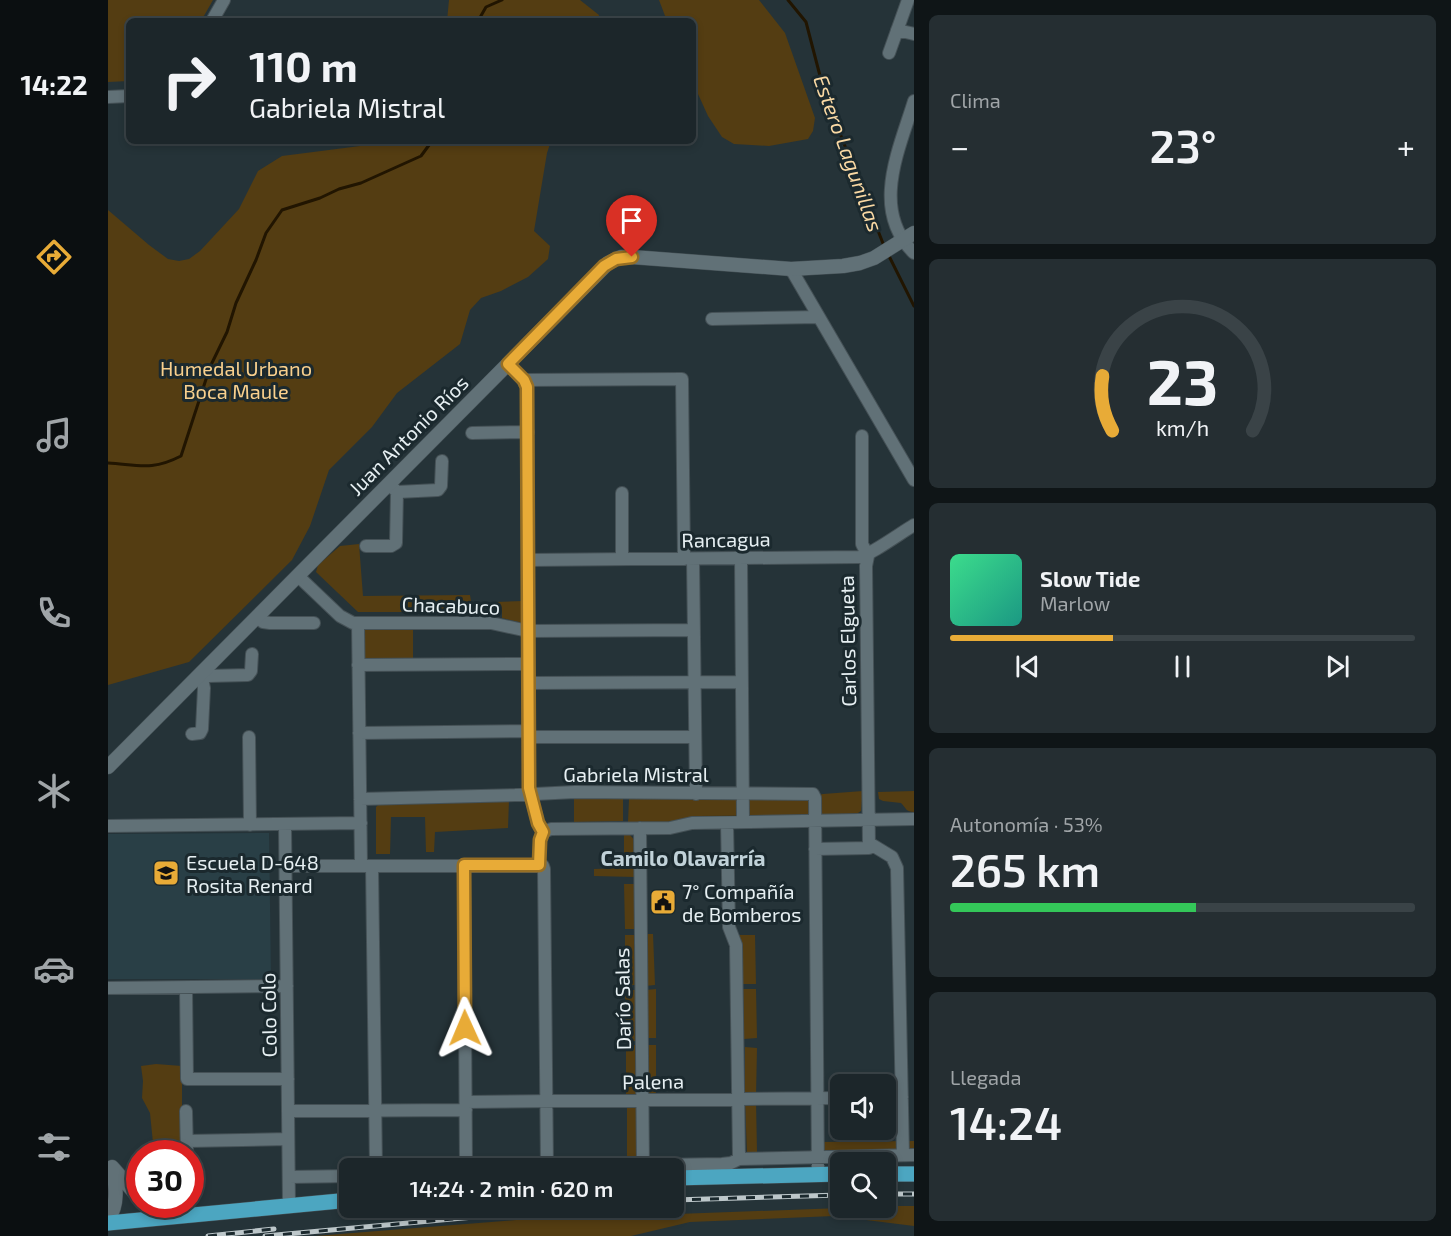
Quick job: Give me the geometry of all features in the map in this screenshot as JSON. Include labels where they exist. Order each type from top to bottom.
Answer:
[{"type":"main road","points":[[684,1178],[830,1174]]},
{"type":"main road","points":[[896,1174],[914,1174]]},
{"type":"main road","points":[[204,1209],[339,1201]]},
{"type":"main road","points":[[108,1221],[152,1218]]},
{"type":"street","points":[[214,18],[224,0]]},
{"type":"street","points":[[890,53],[908,0]]},
{"type":"street","points":[[897,30],[914,34]]},
{"type":"street","points":[[108,97],[126,96]]},
{"type":"street","points":[[914,101],[890,186],[896,244],[914,253]]},
{"type":"street","name":"Juan Antonio Ríos","points":[[108,767],[298,576],[393,488],[508,364],[604,266],[616,259],[632,257],[791,269],[852,265],[874,258],[914,233]]},
{"type":"street","points":[[791,269],[914,480]]},
{"type":"street","points":[[712,319],[819,317]]},
{"type":"street","points":[[508,364],[524,380],[527,387],[530,794],[538,823],[543,832]]},
{"type":"street","points":[[524,380],[682,379],[688,559],[694,630],[696,794]]},
{"type":"street","points":[[472,433],[528,432]]},
{"type":"street","name":"Carlos Elgueta","points":[[862,436],[862,544],[868,556],[866,577],[869,846]]},
{"type":"street","points":[[366,546],[395,545],[393,488],[438,490],[441,486],[442,460]]},
{"type":"street","points":[[622,493],[622,559]]},
{"type":"street","points":[[868,556],[876,547],[914,525]]},
{"type":"street","name":"Rancagua","points":[[528,560],[868,556]]},
{"type":"street","points":[[741,558],[743,822]]},
{"type":"street","name":"Chacabuco","points":[[298,576],[344,620],[358,623],[491,623],[528,631],[694,630]]},
{"type":"street","points":[[257,617],[263,622],[270,623],[314,623]]},
{"type":"street","points":[[358,623],[360,799],[367,866],[376,1158]]},
{"type":"street","points":[[192,734],[200,733],[202,729],[204,688],[201,674],[208,676],[248,675],[251,671],[252,654]]},
{"type":"street","points":[[358,665],[528,664]]},
{"type":"street","points":[[528,683],[742,682]]},
{"type":"street","points":[[359,733],[695,737]]},
{"type":"street","points":[[249,737],[250,825]]},
{"type":"street","name":"Gabriela Mistral","points":[[360,799],[622,791],[696,794],[812,793],[815,798],[815,821]]},
{"type":"street","points":[[546,1158],[544,869],[541,865],[540,840],[543,832],[551,829],[669,828],[692,824],[743,822],[914,819]]},
{"type":"street","points":[[815,821],[818,1174]]},
{"type":"street","points":[[108,826],[361,823]]},
{"type":"street","points":[[727,823],[729,927],[736,945],[739,1159]]},
{"type":"street","name":"Colo Colo","points":[[285,825],[289,1205]]},
{"type":"street","name":"Darío Salas","points":[[640,828],[643,1158]]},
{"type":"street","points":[[684,1165],[731,1163],[739,1159],[908,1155],[902,1097],[897,868],[892,857],[869,846],[815,849]]},
{"type":"street","points":[[464,865],[466,1158]]},
{"type":"street","points":[[285,866],[541,865]]},
{"type":"street","points":[[108,988],[287,986]]},
{"type":"street","points":[[186,987],[188,1079],[288,1079]]},
{"type":"street","points":[[896,1097],[902,1097]]},
{"type":"street","name":"Palena","points":[[288,1111],[375,1111],[546,1102],[830,1098]]},
{"type":"street","points":[[186,1111],[187,1140]]},
{"type":"street","points":[[204,1146],[288,1139]]},
{"type":"street","points":[[110,1164],[126,1183]]},
{"type":"street","points":[[108,1221],[113,1212],[116,1183],[110,1164]]},
{"type":"street","points":[[289,1178],[339,1176]]},
{"type":"shaded area","name":"Escuela D-648 Rosita Renard","points":[[269,833],[271,979],[108,979],[108,834]]},
{"type":"green space","points":[[108,0],[213,0],[203,18],[126,18],[126,81],[108,82]]},
{"type":"green space","points":[[449,0],[580,0],[599,15],[598,18],[447,18]]},
{"type":"green space","points":[[659,0],[759,0],[785,33],[815,118],[813,131],[808,139],[769,146],[734,144],[722,137],[708,116],[696,90],[696,18],[666,18]]},
{"type":"green space","name":"Humedal Urbano Boca Maule","points":[[376,144],[550,144],[534,231],[550,246],[548,259],[528,277],[481,298],[470,310],[460,344],[397,393],[372,427],[329,470],[310,526],[292,560],[189,662],[108,685],[108,210],[168,259],[179,261],[189,259],[200,251],[239,209],[258,171],[282,156]]},
{"type":"green space","points":[[359,544],[363,596],[470,595],[468,612],[358,612],[316,572],[318,565],[340,546]]},
{"type":"green space","points":[[523,601],[523,623],[502,618],[502,611],[495,602]]},
{"type":"green space","points":[[362,629],[413,629],[413,661],[362,662]]},
{"type":"green space","points":[[863,791],[861,811],[855,815],[697,816],[673,822],[628,822],[629,799],[810,797]]},
{"type":"green space","points":[[914,791],[914,812],[901,803],[879,799],[878,792]]},
{"type":"green space","points":[[623,795],[623,821],[574,822],[574,796]]},
{"type":"green space","points":[[383,800],[509,800],[508,828],[435,832],[434,852],[426,852],[425,817],[391,817],[390,854],[376,854],[376,807]]},
{"type":"green space","points":[[624,834],[630,835],[636,842],[635,877],[594,876],[594,869],[624,868]]},
{"type":"green space","points":[[624,884],[635,884],[636,929],[625,929]]},
{"type":"green space","points":[[644,934],[653,934],[655,985],[645,986]]},
{"type":"green space","points":[[625,935],[635,935],[637,985],[625,985]]},
{"type":"green space","points":[[737,935],[755,935],[756,984],[743,984],[741,941]]},
{"type":"green space","points":[[656,989],[656,1038],[646,1038],[646,990]]},
{"type":"green space","points":[[743,989],[756,989],[757,1038],[744,1039]]},
{"type":"green space","points":[[625,990],[637,990],[637,1041],[626,1041]]},
{"type":"green space","points":[[626,1045],[638,1045],[638,1100],[626,1100]]},
{"type":"green space","points":[[645,1045],[656,1045],[656,1099],[645,1099]]},
{"type":"green space","points":[[745,1047],[757,1048],[756,1096],[745,1096]]},
{"type":"green space","points":[[156,1064],[182,1066],[182,1140],[153,1140],[150,1113],[142,1098],[141,1066]]},
{"type":"green space","points":[[745,1101],[756,1101],[757,1152],[747,1153]]},
{"type":"green space","points":[[627,1104],[638,1104],[638,1158],[627,1158]]},
{"type":"green space","points":[[914,1141],[914,1159],[896,1159],[896,1152],[830,1152],[830,1158],[820,1158],[821,1142]]},
{"type":"green space","points":[[896,1206],[914,1206],[914,1226],[850,1218],[896,1218]]},
{"type":"green space","points":[[830,1208],[830,1216],[690,1222],[631,1236],[315,1236],[516,1220],[684,1218],[684,1214]]},
{"type":"waterway","points":[[480,18],[486,7],[502,0]]},
{"type":"waterway","name":"Estero Lagunillas","points":[[788,0],[806,22],[825,95],[884,246]]},
{"type":"waterway","points":[[108,463],[153,465],[162,464],[181,456],[210,367],[227,332],[236,303],[266,233],[282,210],[361,183],[421,156],[430,144]]},
{"type":"waterway","name":"Estero Lagunillas","points":[[888,254],[914,306]]},
{"type":"railway","points":[[896,1194],[914,1194]]},
{"type":"railway","points":[[684,1200],[830,1195]]},
{"type":"railway","points":[[265,1236],[464,1218]]},
{"type":"railway","points":[[208,1236],[274,1229]]},
{"type":"place","name":"Escuela D-648 Rosita Renard","points":[[166,873]]},
{"type":"place","name":"7° Compañía de Bomberos","points":[[663,902]]},
{"type":"district","name":"Camilo Olavarría","points":[[683,857]]},
{"type":"route","points":[[465,1028],[464,865],[539,865],[540,840],[543,832],[538,823],[529,788],[527,387],[524,380],[508,364],[604,266],[621,257],[632,257]]}]
